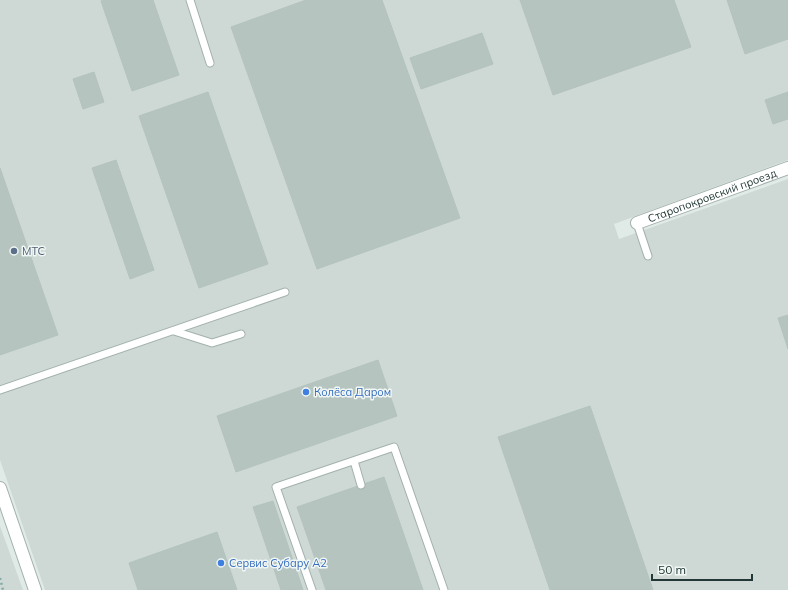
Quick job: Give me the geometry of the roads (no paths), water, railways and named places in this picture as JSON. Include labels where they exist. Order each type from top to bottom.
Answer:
[{"type":"street","name":"Старопокровский проезд","points":[[637,223],[788,168]]},
{"type":"street","points":[[0,488],[35,590]]},
{"type":"lane","points":[[190,0],[210,63]]},
{"type":"lane","points":[[637,223],[648,256]]},
{"type":"lane","points":[[0,390],[285,292]]},
{"type":"lane","points":[[174,331],[212,343],[241,334]]},
{"type":"lane","points":[[312,590],[276,487],[394,447],[444,590]]},
{"type":"lane","points":[[354,461],[361,485]]},
{"type":"place","name":"МТС","points":[[14,251]]},
{"type":"place","name":"Колёса Даром","points":[[306,392]]},
{"type":"place","name":"Сервис Субару А2","points":[[221,563]]}]
